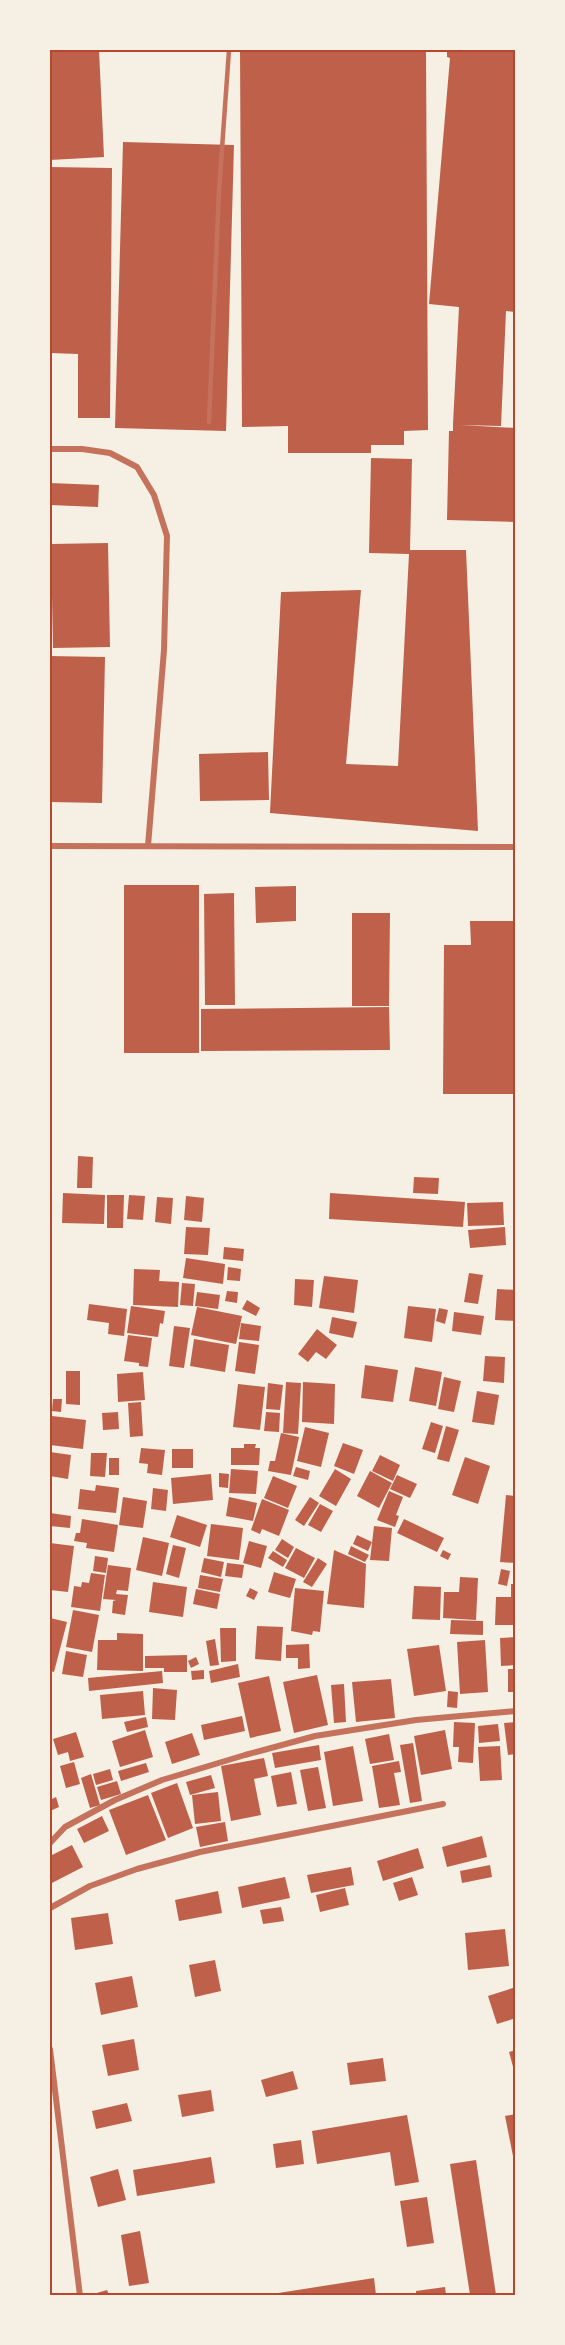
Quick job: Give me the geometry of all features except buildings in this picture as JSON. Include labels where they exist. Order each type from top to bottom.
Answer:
[{"type":"street","points":[[50,449],[82,449],[110,453],[137,467],[154,495],[167,536],[164,650],[148,846]]},
{"type":"street","points":[[50,846],[516,848]]},
{"type":"street","points":[[50,1843],[65,1827],[115,1800],[162,1780],[244,1755],[337,1732],[416,1720],[516,1711]]},
{"type":"street","points":[[50,1908],[90,1886],[179,1857],[443,1804]]},
{"type":"street","points":[[50,2049],[80,2295]]},
{"type":"lane","points":[[209,422],[219,191],[229,50]]}]
